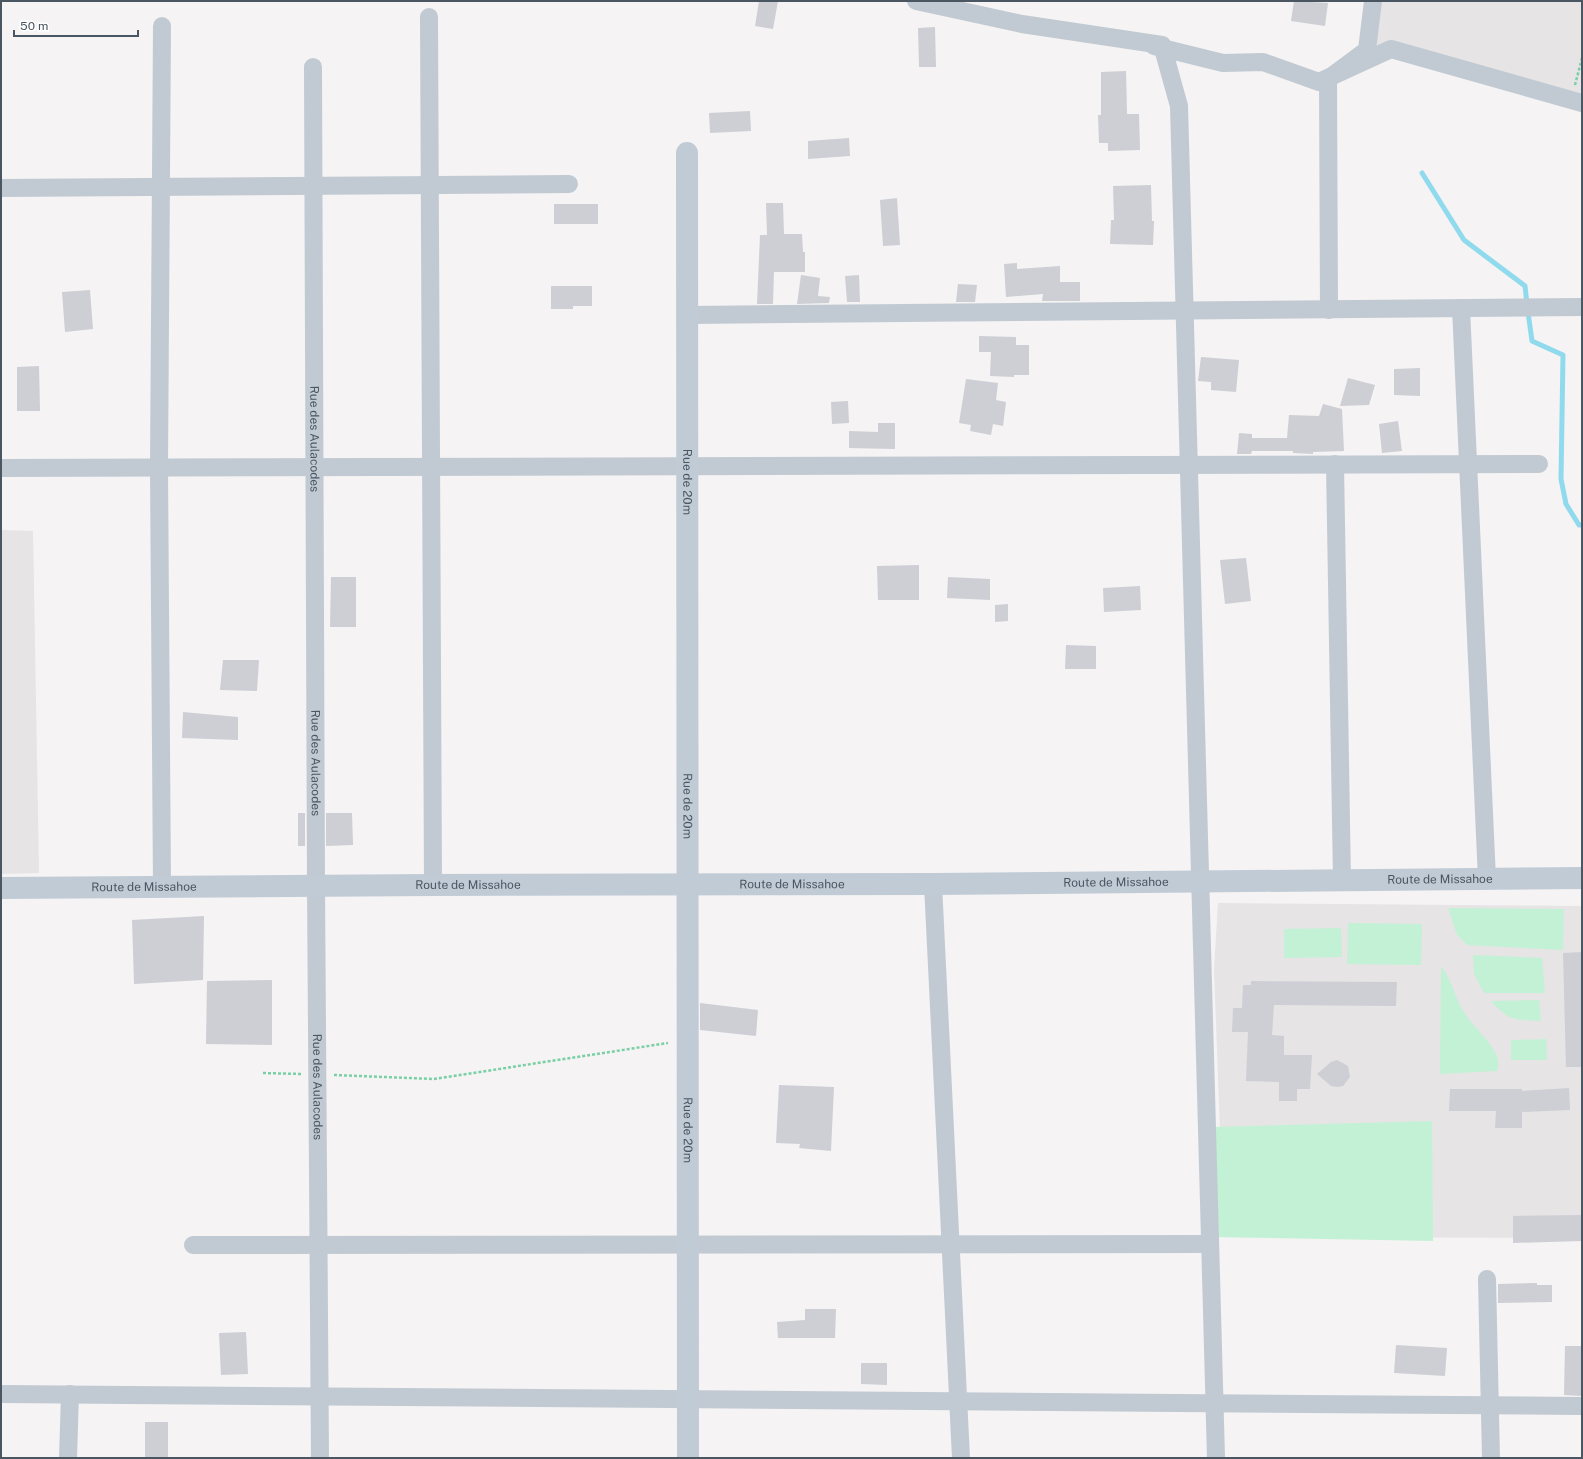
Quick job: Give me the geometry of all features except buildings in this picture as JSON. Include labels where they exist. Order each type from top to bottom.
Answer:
[{"type":"main road","name":"Rue de 20m","points":[[687,153],[688,1458]]},
{"type":"main road","name":"Route de Missahoe","points":[[1,888],[933,884],[1582,878]]},
{"type":"street","points":[[916,1],[1022,24],[1162,45],[1179,106],[1216,1458]]},
{"type":"street","points":[[969,1],[1223,63],[1263,62],[1319,82],[1391,49],[1579,95]]},
{"type":"street","points":[[1329,310],[1328,79],[1367,50],[1373,1]]},
{"type":"street","points":[[429,17],[433,885]]},
{"type":"street","points":[[162,26],[159,468],[162,887]]},
{"type":"street","points":[[1367,50],[1579,95]]},
{"type":"street","name":"Rue des Aulacodes","points":[[313,67],[320,1458]]},
{"type":"street","points":[[1,188],[568,184]]},
{"type":"street","points":[[688,315],[1582,307]]},
{"type":"street","points":[[1460,308],[1487,879]]},
{"type":"street","points":[[1336,464],[1342,881]]},
{"type":"street","points":[[1,468],[1539,464]]},
{"type":"street","points":[[933,884],[961,1458]]},
{"type":"street","points":[[193,1245],[1210,1244]]},
{"type":"street","points":[[1487,1279],[1491,1458]]},
{"type":"street","points":[[1,1394],[1582,1406]]},
{"type":"street","points":[[68,1458],[70,1394]]},
{"type":"path","points":[[1579,95],[1582,58]]},
{"type":"path","points":[[263,1073],[434,1079],[687,1041]]},
{"type":"shaded area","points":[[1374,1],[1582,1],[1582,99],[1366,50]]},
{"type":"shaded area","points":[[1,530],[33,531],[39,873],[1,874]]},
{"type":"shaded area","points":[[1218,903],[1582,906],[1582,1238],[1224,1237],[1214,970]]},
{"type":"green space","points":[[1448,908],[1564,909],[1563,950],[1467,945],[1457,935]]},
{"type":"green space","points":[[1348,923],[1422,924],[1421,965],[1347,964]]},
{"type":"green space","points":[[1341,928],[1342,957],[1284,958],[1284,929]]},
{"type":"green space","points":[[1473,955],[1542,958],[1545,993],[1484,993],[1474,974]]},
{"type":"green space","points":[[1441,966],[1448,977],[1464,1012],[1493,1048],[1498,1058],[1497,1071],[1440,1074]]},
{"type":"green space","points":[[1539,1000],[1541,1021],[1524,1020],[1508,1016],[1497,1008],[1491,1001]]},
{"type":"green space","points":[[1546,1039],[1547,1060],[1511,1060],[1511,1040]]},
{"type":"green space","points":[[1432,1121],[1433,1241],[1211,1237],[1213,1127]]},
{"type":"waterway","points":[[1422,173],[1464,240],[1525,286],[1527,304]]},
{"type":"waterway","points":[[1528,312],[1532,341],[1563,355],[1561,479],[1566,504],[1579,525],[1582,525]]}]
